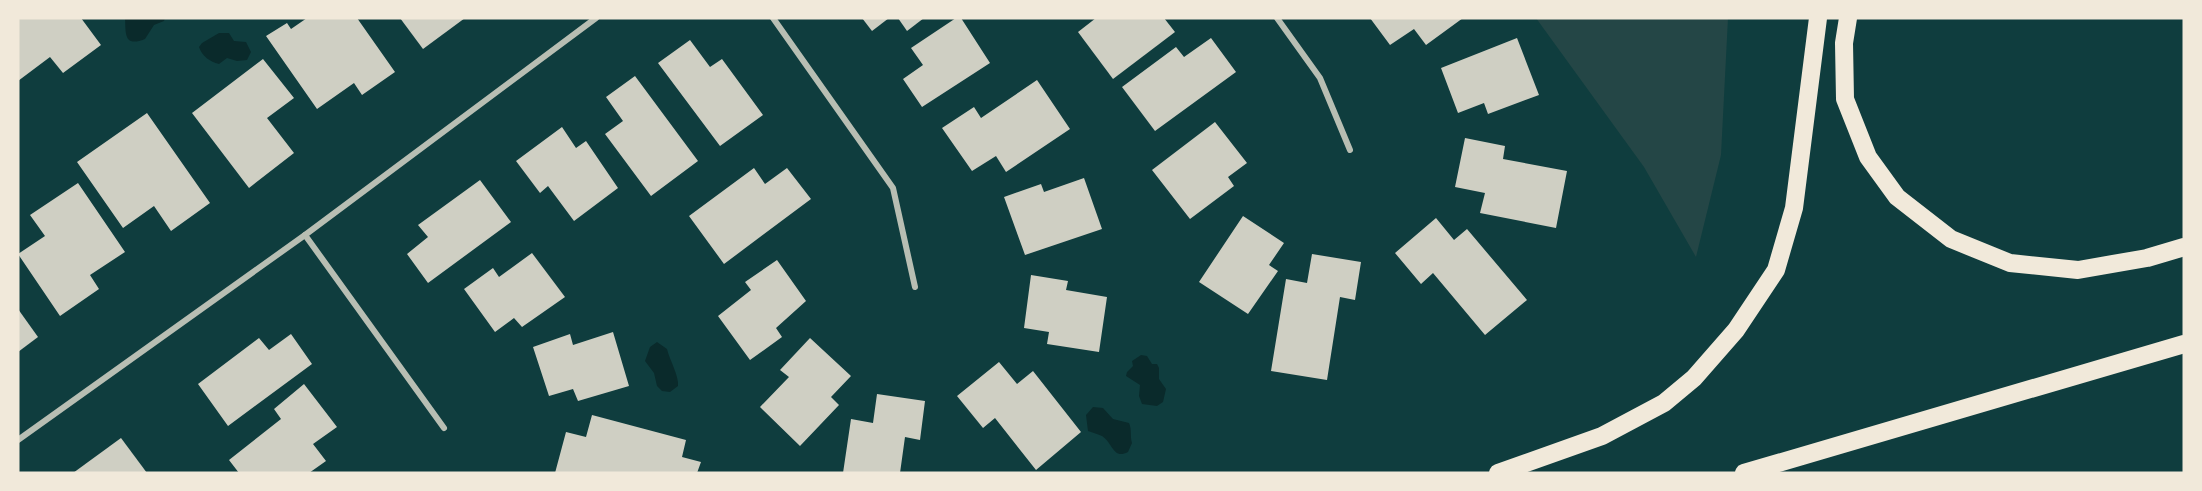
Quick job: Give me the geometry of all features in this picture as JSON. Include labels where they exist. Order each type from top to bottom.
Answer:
[{"type":"highway","points":[[1498,473],[1602,436],[1664,403],[1694,378],[1736,330],[1776,270],[1794,208],[1818,18]]},
{"type":"highway","points":[[1848,18],[1844,43],[1845,99],[1868,157],[1897,197],[1950,239],[2010,262],[2078,270],[2147,258],[2184,247]]},
{"type":"highway","points":[[1744,473],[2184,344]]},
{"type":"street","points":[[18,440],[305,235],[596,18]]},
{"type":"street","points":[[773,18],[893,188],[915,287]]},
{"type":"street","points":[[1277,18],[1320,78],[1350,150]]},
{"type":"street","points":[[305,235],[444,428]]},
{"type":"shaded area","points":[[125,18],[165,18],[164,21],[154,25],[145,39],[133,41],[127,37]]},
{"type":"shaded area","points":[[1536,18],[1728,18],[1721,155],[1696,257],[1644,167]]},
{"type":"shaded area","points":[[219,33],[229,33],[234,41],[246,42],[251,52],[247,60],[237,61],[227,58],[219,64],[204,56],[199,47]]},
{"type":"shaded area","points":[[657,342],[667,349],[677,378],[678,386],[670,392],[662,391],[657,386],[654,373],[645,361],[650,347]]},
{"type":"shaded area","points":[[1141,355],[1147,356],[1152,364],[1157,364],[1159,379],[1166,389],[1163,402],[1157,406],[1142,404],[1139,396],[1140,385],[1126,376],[1133,366],[1132,361]]},
{"type":"shaded area","points":[[1093,407],[1103,408],[1113,419],[1129,423],[1132,443],[1128,452],[1119,454],[1102,436],[1088,431],[1086,415]]},
{"type":"building","points":[[18,18],[81,18],[101,45],[63,73],[50,57],[18,81]]},
{"type":"building","points":[[307,18],[357,18],[395,72],[362,95],[354,83],[317,109],[266,36],[287,23],[291,29]]},
{"type":"building","points":[[400,18],[465,18],[423,49]]},
{"type":"building","points":[[862,18],[889,18],[872,31]]},
{"type":"building","points":[[898,18],[924,18],[907,31]]},
{"type":"building","points":[[956,18],[961,18],[990,63],[922,107],[903,79],[923,65],[911,48]]},
{"type":"building","points":[[1096,18],[1164,18],[1175,32],[1113,79],[1078,32]]},
{"type":"building","points":[[1370,18],[1463,18],[1426,45],[1414,29],[1390,45]]},
{"type":"building","points":[[1211,38],[1236,72],[1155,131],[1122,87],[1176,47],[1184,57]]},
{"type":"building","points":[[1517,38],[1539,95],[1488,114],[1484,103],[1458,113],[1441,68]]},
{"type":"building","points":[[690,40],[710,67],[722,59],[763,115],[720,146],[658,63]]},
{"type":"building","points":[[263,59],[294,98],[267,118],[294,153],[249,188],[192,113]]},
{"type":"building","points":[[635,76],[698,161],[651,196],[605,134],[623,121],[606,97]]},
{"type":"building","points":[[1037,80],[1070,129],[1006,172],[996,156],[972,171],[942,128],[974,107],[981,118]]},
{"type":"building","points":[[147,113],[210,203],[171,231],[154,206],[123,228],[77,162]]},
{"type":"building","points":[[1215,122],[1247,163],[1228,177],[1234,186],[1190,219],[1152,170]]},
{"type":"building","points":[[562,127],[576,148],[586,141],[618,188],[574,221],[548,186],[540,193],[516,161]]},
{"type":"building","points":[[1465,138],[1505,146],[1503,159],[1567,171],[1556,228],[1480,213],[1485,193],[1455,187]]},
{"type":"building","points":[[754,168],[765,184],[787,168],[811,199],[724,264],[689,216]]},
{"type":"building","points":[[1084,178],[1102,229],[1025,255],[1004,197],[1041,184],[1044,192]]},
{"type":"building","points":[[480,180],[511,222],[428,283],[407,254],[428,237],[418,225]]},
{"type":"building","points":[[78,183],[125,252],[90,275],[99,289],[60,316],[18,254],[45,236],[30,215]]},
{"type":"building","points":[[1243,216],[1284,243],[1269,265],[1278,271],[1248,314],[1199,282]]},
{"type":"building","points":[[1436,218],[1454,240],[1467,229],[1527,300],[1485,335],[1433,273],[1421,284],[1395,253]]},
{"type":"building","points":[[532,253],[565,297],[522,327],[514,318],[495,332],[464,289],[493,268],[499,277]]},
{"type":"building","points":[[1312,254],[1361,262],[1355,300],[1340,297],[1327,380],[1271,371],[1286,279],[1307,283]]},
{"type":"building","points":[[777,260],[806,301],[776,328],[782,337],[750,360],[718,316],[751,290],[745,282]]},
{"type":"building","points":[[1031,275],[1068,281],[1066,290],[1107,297],[1099,352],[1047,344],[1049,332],[1024,328]]},
{"type":"building","points":[[18,309],[38,337],[18,352]]},
{"type":"building","points":[[613,332],[629,386],[578,401],[573,389],[549,396],[533,347],[570,334],[573,345]]},
{"type":"building","points":[[291,334],[312,364],[228,426],[198,384],[259,338],[269,350]]},
{"type":"building","points":[[810,338],[851,376],[831,397],[839,405],[800,446],[760,407],[789,377],[780,370]]},
{"type":"building","points":[[999,362],[1017,384],[1033,371],[1081,432],[1036,470],[995,418],[983,428],[957,396]]},
{"type":"building","points":[[304,384],[337,427],[313,444],[326,461],[309,473],[239,473],[229,460],[281,419],[274,409]]},
{"type":"building","points":[[877,394],[925,401],[920,440],[905,437],[900,473],[843,473],[851,419],[873,423]]},
{"type":"building","points":[[592,415],[686,440],[682,457],[701,462],[697,473],[555,473],[566,432],[586,437]]},
{"type":"building","points":[[121,438],[147,473],[73,473]]}]
